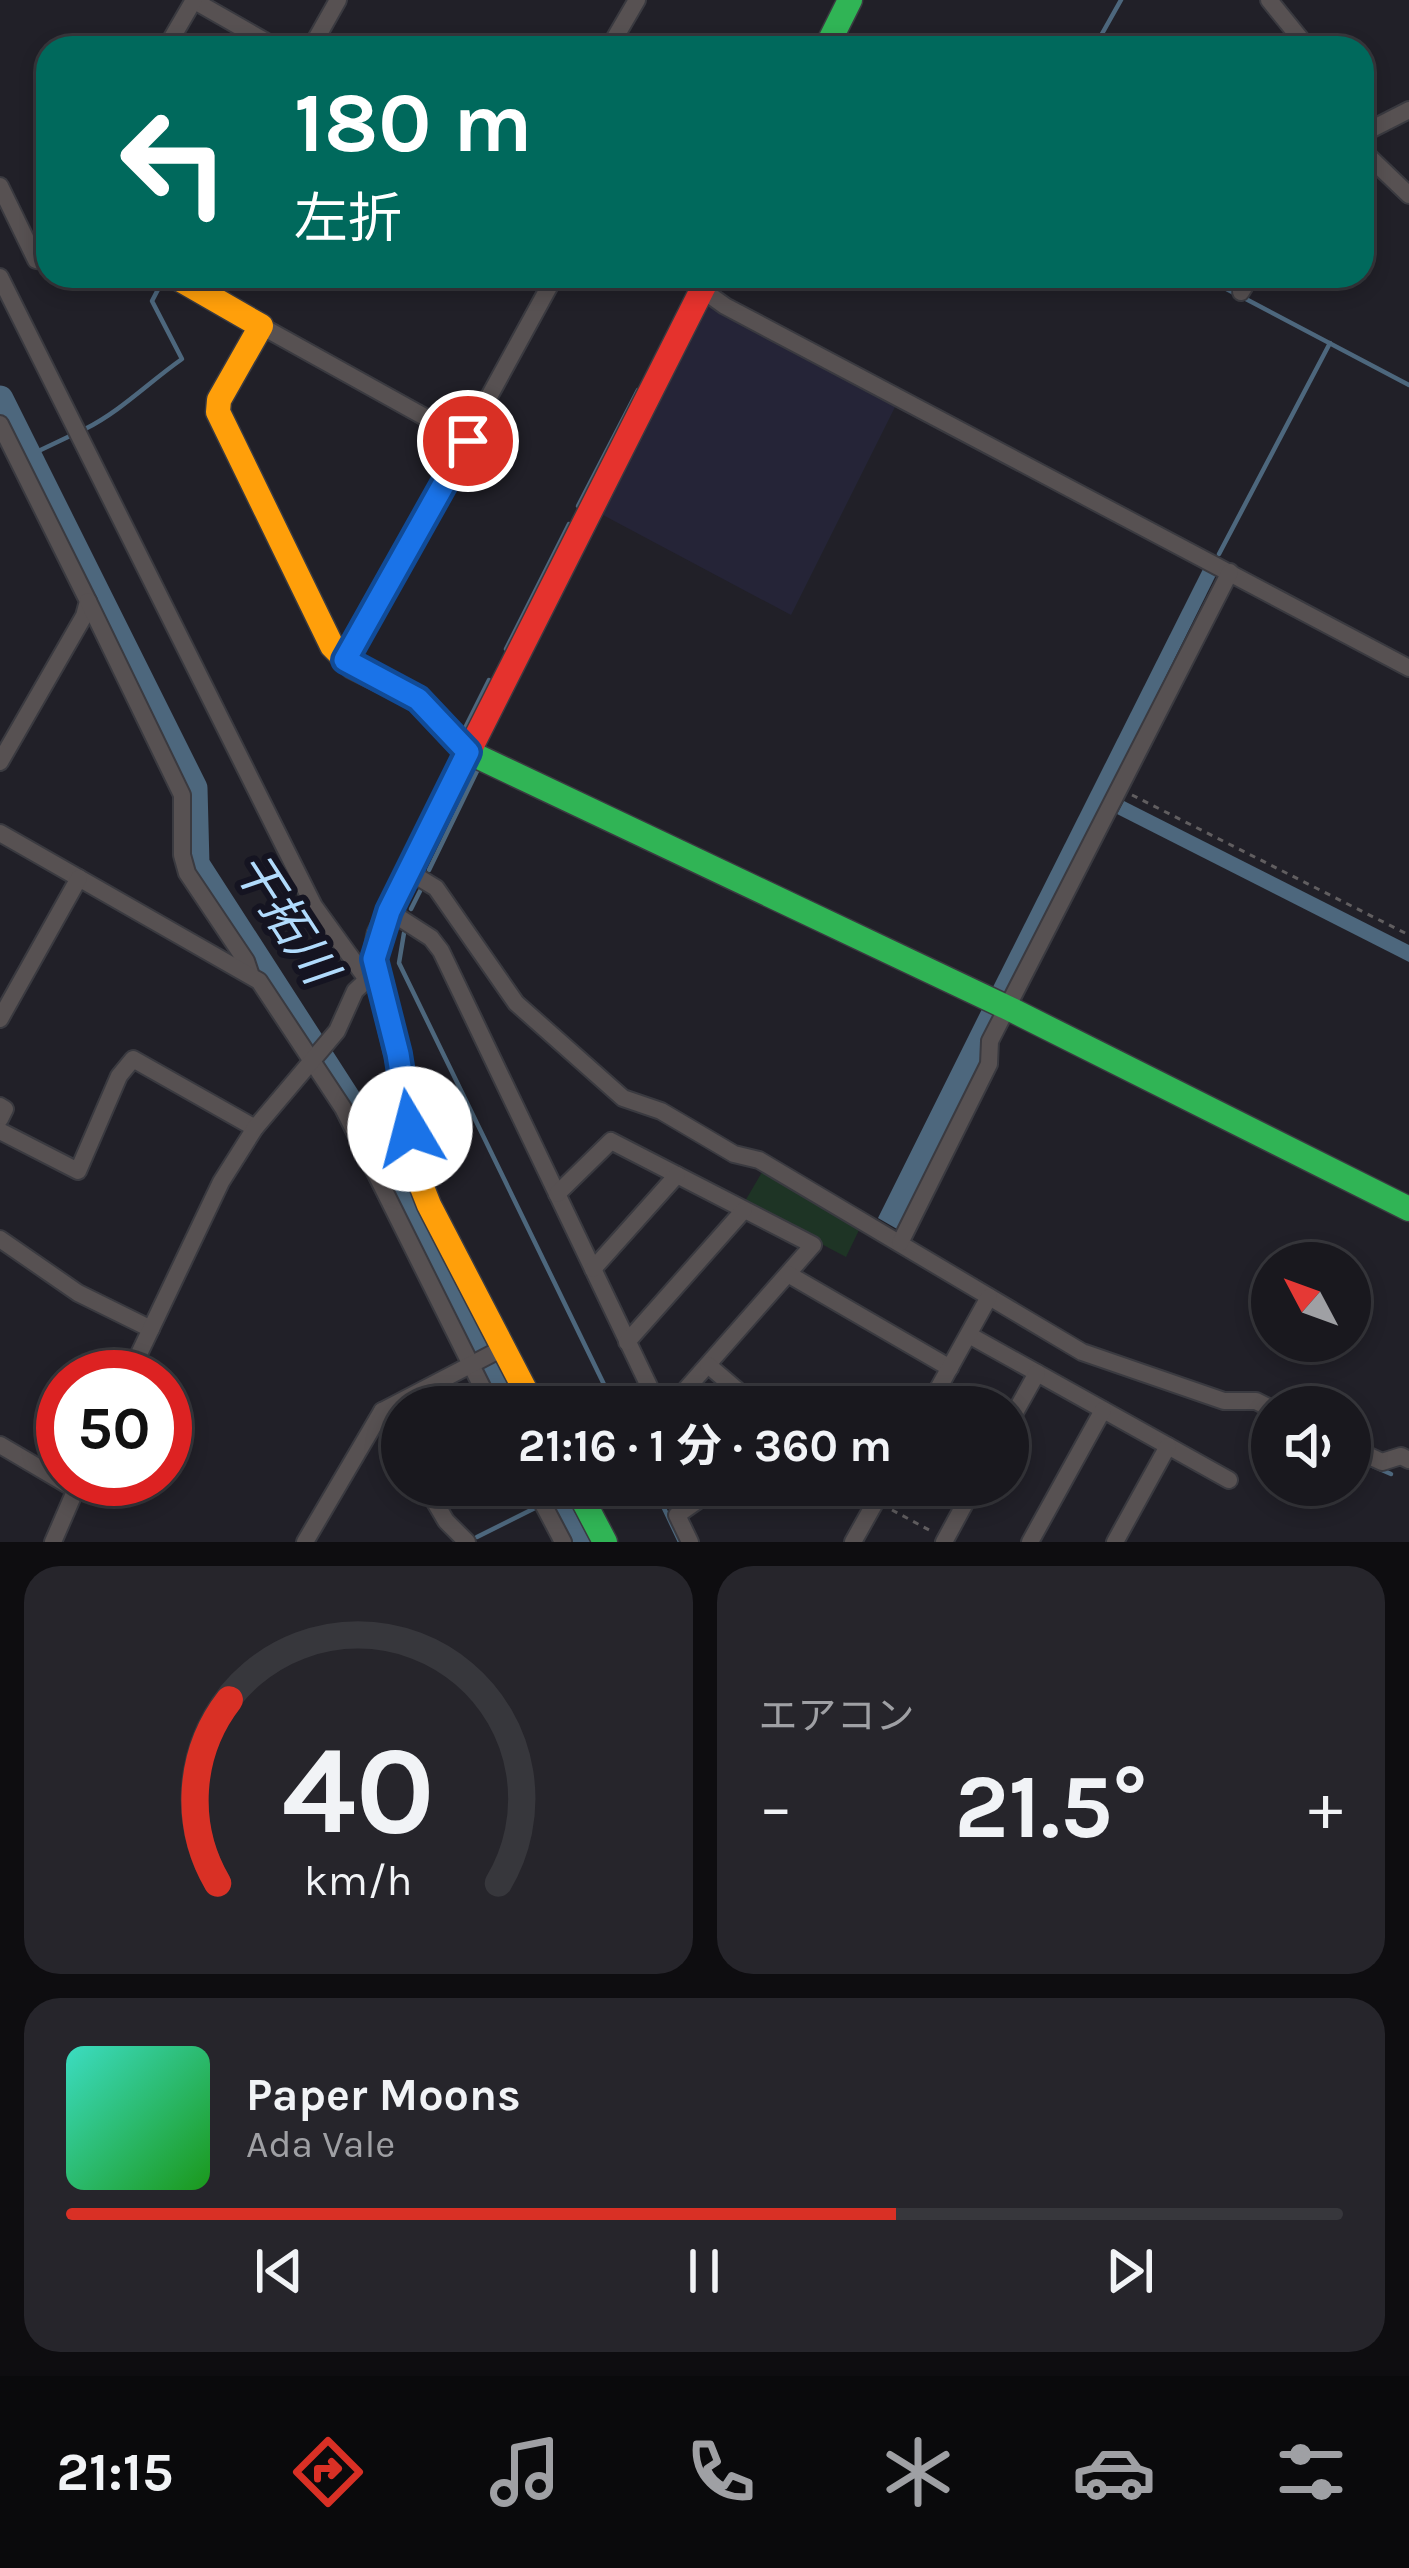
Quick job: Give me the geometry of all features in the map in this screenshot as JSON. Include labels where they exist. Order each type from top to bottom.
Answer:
[{"type":"street","points":[[173,36],[193,0],[256,36]]},
{"type":"street","points":[[318,36],[338,0]]},
{"type":"street","points":[[616,36],[637,0]]},
{"type":"street","points":[[832,36],[850,0]]},
{"type":"street","points":[[1269,0],[1298,36]]},
{"type":"street","points":[[1374,128],[1409,110]]},
{"type":"street","points":[[1374,161],[1409,195]]},
{"type":"street","points":[[0,186],[36,258]]},
{"type":"street","points":[[0,277],[314,906],[371,976],[398,1054],[420,1184],[485,1357],[490,1386]]},
{"type":"street","points":[[195,288],[468,441]]},
{"type":"street","points":[[345,660],[550,288]]},
{"type":"street","points":[[142,1350],[221,1182],[255,1128],[317,1055],[371,976],[389,911],[694,288]]},
{"type":"street","points":[[707,288],[725,305],[1409,668]]},
{"type":"street","points":[[261,326],[219,400],[218,412],[332,646],[345,660],[418,699],[468,752],[1007,1008],[1409,1209]]},
{"type":"street","points":[[0,424],[182,794],[182,855],[187,873],[251,974],[317,1055],[485,1357],[513,1386]]},
{"type":"street","points":[[900,1243],[989,1064],[991,1041],[1007,1008],[1230,572]]},
{"type":"street","points":[[0,762],[84,616],[88,601]]},
{"type":"street","points":[[0,833],[251,974]]},
{"type":"street","points":[[408,871],[436,888],[516,1003],[623,1098],[661,1111],[734,1154],[760,1160],[1082,1352],[1224,1401],[1251,1401]]},
{"type":"street","points":[[0,1018],[79,878]]},
{"type":"street","points":[[389,911],[441,951],[650,1386]]},
{"type":"street","points":[[0,1130],[78,1171],[119,1076],[133,1059],[255,1128]]},
{"type":"street","points":[[0,1106],[4,1109],[0,1118]]},
{"type":"street","points":[[557,1195],[610,1141],[813,1245],[690,1386]]},
{"type":"street","points":[[593,1269],[677,1175]]},
{"type":"street","points":[[628,1342],[745,1210]]},
{"type":"street","points":[[0,1239],[78,1293],[152,1329]]},
{"type":"street","points":[[788,1274],[950,1368]]},
{"type":"street","points":[[940,1386],[989,1298]]},
{"type":"street","points":[[969,1335],[1229,1480]]},
{"type":"street","points":[[430,1386],[485,1357]]},
{"type":"street","points":[[708,1365],[732,1386]]},
{"type":"street","points":[[1029,1387],[1037,1373]]},
{"type":"street","points":[[1030,1542],[1103,1410]]},
{"type":"street","points":[[305,1542],[381,1413]]},
{"type":"street","points":[[0,1445],[36,1463]]},
{"type":"street","points":[[1115,1542],[1168,1446]]},
{"type":"street","points":[[1371,1457],[1382,1462],[1401,1456],[1409,1460]]},
{"type":"street","points":[[53,1542],[69,1506]]},
{"type":"street","points":[[437,1506],[467,1542]]},
{"type":"street","points":[[544,1506],[563,1542]]},
{"type":"street","points":[[586,1506],[604,1542]]},
{"type":"street","points":[[690,1506],[677,1515],[690,1542]]},
{"type":"street","points":[[853,1542],[872,1506]]},
{"type":"street","points":[[944,1541],[963,1506]]},
{"type":"path","points":[[1120,788],[1409,935]]},
{"type":"path","points":[[886,1506],[944,1541]]},
{"type":"shaded area","points":[[709,302],[897,403],[791,615],[603,515]]},
{"type":"green space","points":[[765,1167],[861,1226],[846,1257],[744,1203]]},
{"type":"water","points":[[1203,569],[1216,575],[1008,995],[993,987]]},
{"type":"water","points":[[1124,801],[1409,945],[1409,962],[1117,814]]},
{"type":"water","points":[[982,1009],[997,1017],[979,1066],[897,1229],[878,1218]]},
{"type":"waterway","points":[[1101,36],[1121,0]]},
{"type":"waterway","points":[[85,429],[182,359],[152,301],[159,288]]},
{"type":"waterway","points":[[1225,288],[1234,293]]},
{"type":"waterway","points":[[1244,298],[1409,385]]},
{"type":"waterway","points":[[1219,554],[1330,343]]},
{"type":"waterway","points":[[578,506],[638,390]]},
{"type":"waterway","name":"干拓川","points":[[0,399],[194,788],[196,864],[352,1106],[496,1386]]},
{"type":"waterway","points":[[28,456],[70,436]]},
{"type":"waterway","points":[[506,649],[569,524]]},
{"type":"waterway","points":[[464,730],[489,680]]},
{"type":"waterway","points":[[429,870],[478,769]]},
{"type":"waterway","points":[[411,909],[420,891]]},
{"type":"waterway","points":[[404,933],[399,963],[605,1386]]},
{"type":"waterway","points":[[1371,1465],[1391,1474]]},
{"type":"waterway","name":"干拓川","points":[[559,1506],[578,1542]]},
{"type":"waterway","points":[[663,1506],[680,1542]]},
{"type":"waterway","points":[[477,1537],[535,1508]]},
{"type":"traffic: fast","points":[[832,36],[850,0]]},
{"type":"traffic: fast","points":[[440,722],[468,752],[1008,1008],[1409,1209]]},
{"type":"traffic: fast","points":[[586,1506],[605,1542]]},
{"type":"traffic: slow","points":[[195,288],[261,326],[219,400],[218,412],[332,646],[353,667],[418,699],[440,722]]},
{"type":"traffic: slow","points":[[466,757],[379,934],[374,959],[405,1090],[414,1167],[523,1386]]},
{"type":"traffic: jam","points":[[466,757],[703,288]]},
{"type":"route","points":[[410,1129],[398,1054],[374,959],[389,911],[468,752],[418,699],[345,660],[468,441]]}]
